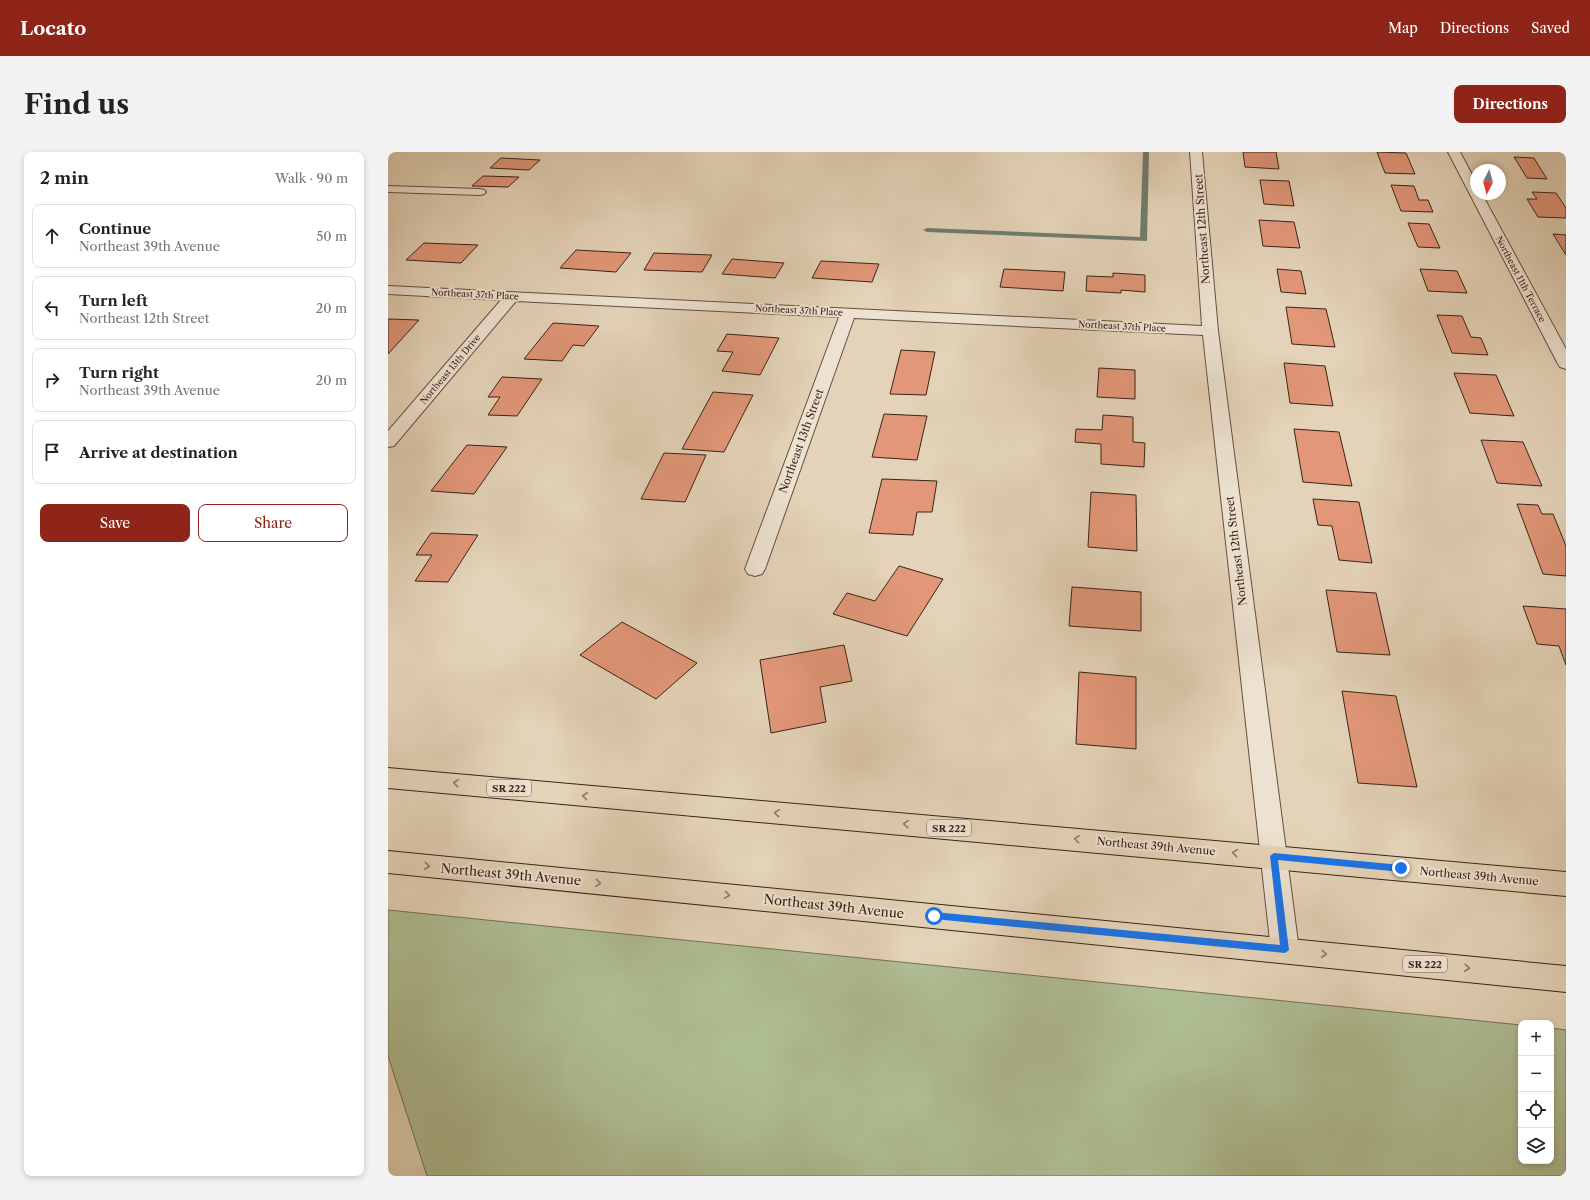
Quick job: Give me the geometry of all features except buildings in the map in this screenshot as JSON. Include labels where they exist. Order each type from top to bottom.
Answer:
[{"type":"main road","name":"Northeast 39th Avenue","points":[[390,781],[1274,856],[1566,884]]},
{"type":"main road","name":"Northeast 39th Avenue","points":[[388,862],[1566,978]]},
{"type":"street","name":"Northeast 12th Street","points":[[1196,152],[1210,331],[1285,950]]},
{"type":"street","name":"Northeast 11th Terrace","points":[[1454,152],[1470,183]]},
{"type":"street","name":"Northeast 11th Terrace","points":[[1479,200],[1566,364]]},
{"type":"street","name":"Northeast 37th Place","points":[[388,290],[1210,331]]},
{"type":"street","name":"Northeast 13th Drive","points":[[388,442],[512,296]]},
{"type":"street","name":"Northeast 13th Street","points":[[755,569],[848,313]]},
{"type":"lane","points":[[388,189],[480,192]]},
{"type":"green space","points":[[388,910],[1518,1025],[1518,1164],[1554,1164],[1554,1028],[1566,1030],[1566,1176],[427,1176],[388,1056]]},
{"type":"waterway","points":[[927,230],[1144,239],[1146,152]]},
{"type":"route","points":[[934,916],[1285,950],[1274,856],[1401,868]]}]
